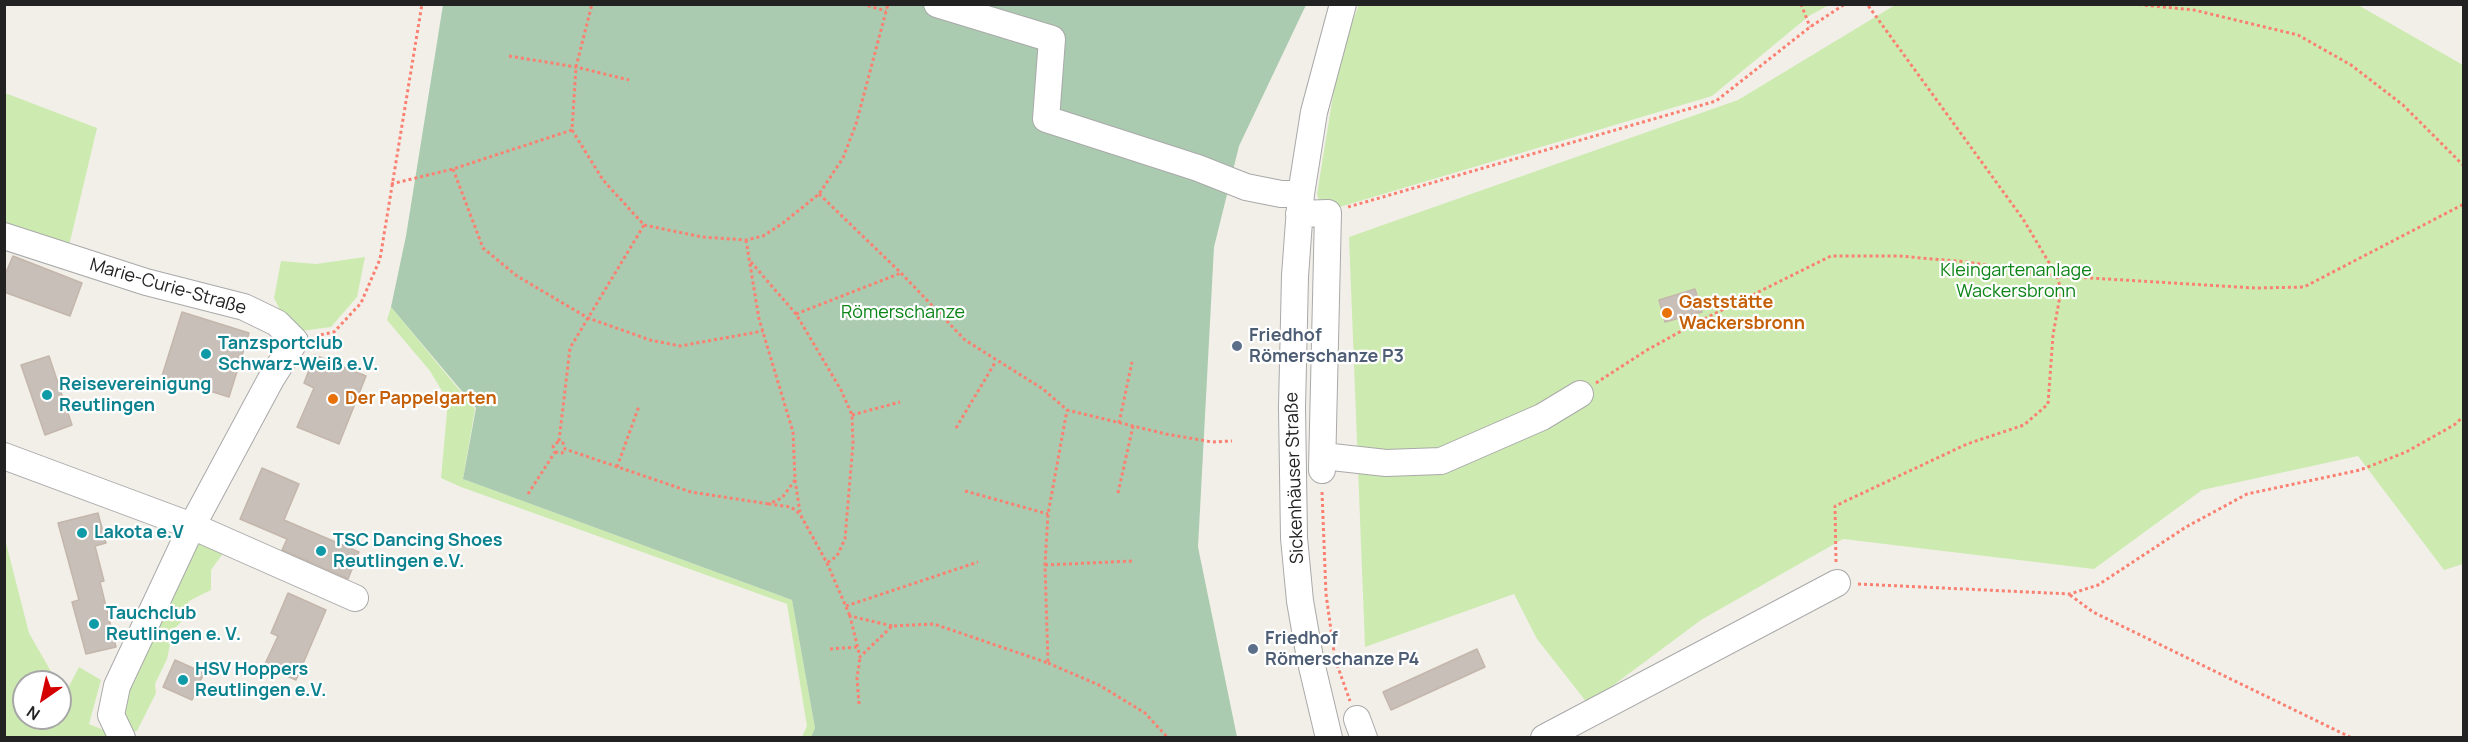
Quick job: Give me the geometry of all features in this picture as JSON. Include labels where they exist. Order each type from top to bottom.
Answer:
[{"type":"street","points":[[937,4],[1052,39],[1046,119],[1198,168],[1246,187],[1281,194],[1300,204],[1328,213],[1323,463],[1386,464],[1441,461],[1542,417],[1580,394]]},
{"type":"street","name":"Sickenhäuser Straße","points":[[1329,738],[1310,658],[1300,601],[1294,538],[1292,407],[1300,204],[1314,112],[1342,4]]},
{"type":"street","name":"Marie-Curie-Straße","points":[[4,236],[146,282],[244,307],[277,323],[295,341]]},
{"type":"street","points":[[122,738],[111,715],[117,687],[192,526],[271,378],[295,341]]},
{"type":"street","points":[[4,456],[192,526],[355,598]]},
{"type":"street","points":[[1544,738],[1837,583]]},
{"type":"path","points":[[295,341],[334,332],[361,303],[380,259],[390,184],[422,4]]},
{"type":"path","points":[[592,4],[576,67],[572,130],[603,180],[644,225],[702,237],[746,240],[763,236],[819,194],[843,158],[856,124],[888,4]]},
{"type":"path","points":[[862,4],[886,11]]},
{"type":"path","points":[[1801,4],[1810,27]]},
{"type":"path","points":[[1328,213],[1716,101],[1810,27],[1845,4]]},
{"type":"path","points":[[1867,4],[2023,219],[2057,276],[2061,290],[2054,334],[2048,404],[2024,425],[1967,444],[1835,506],[1837,583],[2070,594],[2098,585],[2186,527],[2247,494],[2360,470],[2406,452],[2454,425],[2463,416]]},
{"type":"path","points":[[2133,4],[2194,10],[2298,35],[2351,65],[2403,105],[2463,166]]},
{"type":"path","points":[[509,56],[576,67],[629,80]]},
{"type":"path","points":[[390,184],[453,169],[572,130]]},
{"type":"path","points":[[453,169],[483,249],[517,276],[588,318],[650,340],[680,346],[763,331]]},
{"type":"path","points":[[819,194],[901,273],[965,340],[1043,389],[1067,410],[1212,442],[1232,441]]},
{"type":"path","points":[[1580,394],[1667,339],[1831,256],[1899,255],[1967,262],[2057,276],[2255,288],[2304,287],[2463,204]]},
{"type":"path","points":[[555,452],[553,446],[559,441],[570,348],[644,225]]},
{"type":"path","points":[[746,240],[763,331],[793,432],[795,480],[800,514],[827,563],[850,616],[860,657],[857,678],[859,704]]},
{"type":"path","points":[[749,260],[796,314],[841,390],[852,415],[853,443],[844,539],[837,555],[827,563]]},
{"type":"path","points":[[796,314],[901,273]]},
{"type":"path","points":[[956,428],[996,361]]},
{"type":"path","points":[[1119,423],[1131,362]]},
{"type":"path","points":[[852,415],[900,402]]},
{"type":"path","points":[[617,467],[639,406]]},
{"type":"path","points":[[1048,663],[1045,565],[1048,514],[1067,410]]},
{"type":"path","points":[[1118,493],[1133,426]]},
{"type":"path","points":[[559,441],[563,443],[565,449]]},
{"type":"path","points":[[565,449],[691,492],[790,507],[800,514]]},
{"type":"path","points":[[555,452],[562,453],[565,449]]},
{"type":"path","points":[[528,494],[555,452]]},
{"type":"path","points":[[1323,463],[1322,532],[1335,659],[1361,728]]},
{"type":"path","points":[[769,504],[782,498],[795,480]]},
{"type":"path","points":[[965,491],[1048,514]]},
{"type":"path","points":[[1045,565],[1133,561]]},
{"type":"path","points":[[846,606],[978,562]]},
{"type":"path","points":[[2070,594],[2093,612],[2352,738]]},
{"type":"path","points":[[850,616],[892,626],[934,624],[1048,663],[1099,685],[1145,713],[1168,738]]},
{"type":"path","points":[[860,657],[892,626]]},
{"type":"path","points":[[830,649],[857,647]]},
{"type":"green space","name":"Römerschanze","points":[[443,5],[1306,5],[1239,146],[1214,247],[1198,547],[1237,737],[811,737],[815,728],[792,600],[463,479],[476,408],[391,307],[406,236]]},
{"type":"green space","points":[[1359,5],[1829,5],[1809,16],[1712,96],[1333,209],[1321,206],[1317,194],[1335,83],[1346,37]]},
{"type":"green space","name":"Kleingartenanlage Wackersbronn","points":[[1895,5],[2358,5],[2463,65],[2463,564],[2444,570],[2358,456],[2202,490],[2094,569],[1843,539],[1701,620],[1588,704],[1537,639],[1514,594],[1365,647],[1349,237],[1738,100]]},
{"type":"green space","points":[[5,93],[97,128],[68,250],[5,228]]},
{"type":"green space","points":[[365,257],[357,297],[331,327],[301,331],[283,316],[274,298],[281,261],[316,264]]},
{"type":"green space","points":[[391,307],[475,409],[463,479],[792,600],[815,728],[811,737],[802,737],[807,726],[787,604],[441,478],[448,401],[430,371],[387,320]]},
{"type":"green space","points":[[194,532],[224,552],[211,570],[211,590],[189,601],[183,620],[173,630],[167,659],[155,684],[156,693],[137,731],[130,732],[118,715]]},
{"type":"green space","points":[[4,535],[29,633],[50,670],[12,670],[12,730],[72,730],[72,680],[79,667],[101,680],[89,724],[120,737],[5,737]]},
{"type":"building","points":[[13,256],[82,283],[70,316],[4,292],[4,277]]},
{"type":"building","points":[[1695,289],[1702,312],[1665,322],[1659,300]]},
{"type":"building","name":"Tanzsportclub Schwarz-Weiß e.V.","points":[[182,312],[249,333],[229,397],[162,376]]},
{"type":"building","name":"Der Pappelgarten","points":[[315,355],[366,376],[339,444],[297,427],[314,388],[304,383]]},
{"type":"building","name":"Reisevereinigung Reutlingen","points":[[49,356],[72,425],[45,435],[21,365]]},
{"type":"building","points":[[262,468],[299,484],[284,520],[359,552],[348,579],[282,550],[287,539],[240,519]]},
{"type":"building","points":[[98,513],[106,543],[95,546],[104,581],[100,582],[116,647],[86,654],[72,602],[79,600],[58,523]]},
{"type":"building","points":[[288,593],[326,610],[296,680],[264,666],[278,636],[271,633]]},
{"type":"building","points":[[1477,649],[1485,667],[1391,710],[1383,692]]},
{"type":"building","name":"HSV Hoppers Reutlingen e.V.","points":[[175,660],[204,673],[192,700],[163,687]]},
{"type":"place","name":"Gaststätte Wackersbronn","points":[[1667,313]]},
{"type":"place","name":"Friedhof Römerschanze P3","points":[[1237,346]]},
{"type":"place","name":"Tanzsportclub Schwarz-Weiß e.V.","points":[[206,354]]},
{"type":"place","name":"Reisevereinigung Reutlingen","points":[[47,395]]},
{"type":"place","name":"Der Pappelgarten","points":[[333,399]]},
{"type":"place","name":"Lakota e.V","points":[[82,533]]},
{"type":"place","name":"TSC Dancing Shoes Reutlingen e.V.","points":[[321,551]]},
{"type":"place","name":"Tauchclub Reutlingen e. V.","points":[[94,624]]},
{"type":"place","name":"Friedhof Römerschanze P4","points":[[1253,649]]},
{"type":"place","name":"HSV Hoppers Reutlingen e.V.","points":[[183,680]]}]
